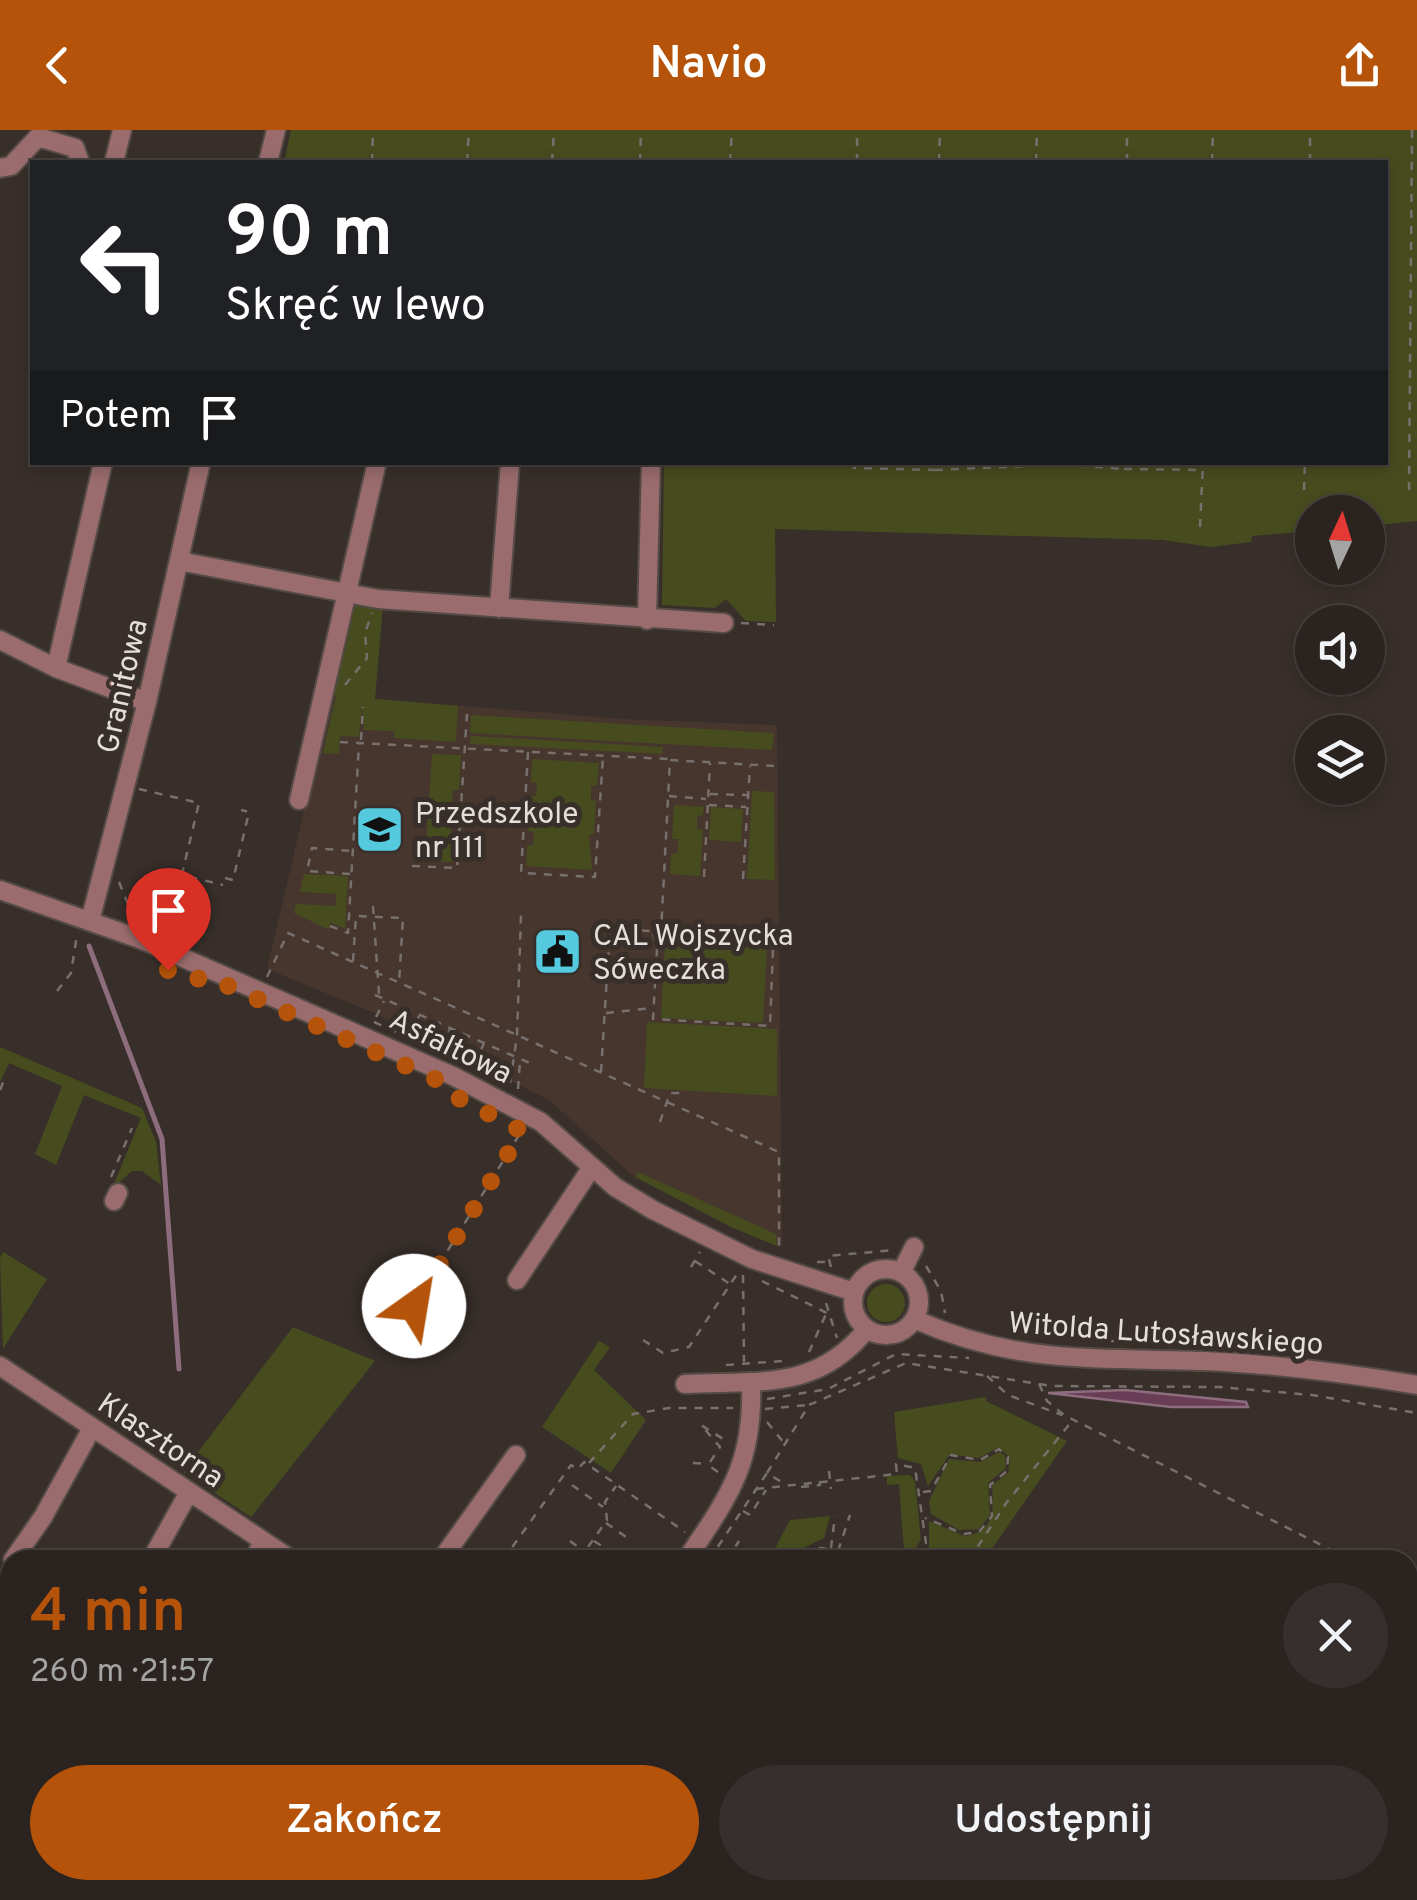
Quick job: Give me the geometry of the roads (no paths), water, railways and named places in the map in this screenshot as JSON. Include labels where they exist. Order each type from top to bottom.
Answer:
[{"type":"street","points":[[114,160],[122,130]]},
{"type":"street","points":[[268,160],[276,130]]},
{"type":"street","points":[[0,168],[11,166],[38,137],[76,148],[79,160]]},
{"type":"street","points":[[56,668],[102,465]]},
{"type":"street","name":"Granitowa","points":[[85,930],[147,702],[200,465]]},
{"type":"street","points":[[299,800],[376,465]]},
{"type":"street","points":[[499,608],[510,465]]},
{"type":"street","points":[[647,620],[651,465]]},
{"type":"street","points":[[179,561],[348,593],[647,620],[724,622]]},
{"type":"street","points":[[0,640],[56,668],[147,702]]},
{"type":"street","name":"Asfaltowa","points":[[0,890],[85,930],[319,1014],[453,1076],[541,1122],[592,1167],[653,1210],[752,1259],[854,1292]]},
{"type":"street","points":[[517,1280],[592,1167]]},
{"type":"street","points":[[901,1273],[914,1246]]},
{"type":"street","points":[[873,1272],[901,1273],[917,1290],[916,1320],[895,1334],[868,1330],[856,1318],[854,1292],[873,1272]]},
{"type":"street","name":"Witolda Lutosławskiego","points":[[916,1320],[963,1341],[1026,1355],[1266,1365],[1417,1386]]},
{"type":"street","points":[[685,1384],[756,1400],[825,1369],[868,1330]]},
{"type":"street","name":"Klasztorna","points":[[0,1366],[274,1550]]},
{"type":"street","points":[[693,1550],[744,1463],[756,1400]]},
{"type":"street","points":[[18,1550],[92,1428]]},
{"type":"street","points":[[448,1550],[516,1455]]},
{"type":"street","points":[[157,1550],[189,1492]]},
{"type":"street","points":[[259,1550],[264,1542]]},
{"type":"waterway","points":[[89,946],[162,1139],[179,1369]]},
{"type":"place","name":"Przedszkole nr 111","points":[[380,830]]},
{"type":"place","name":"CAL Wojszycka Sóweczka","points":[[558,952]]}]
